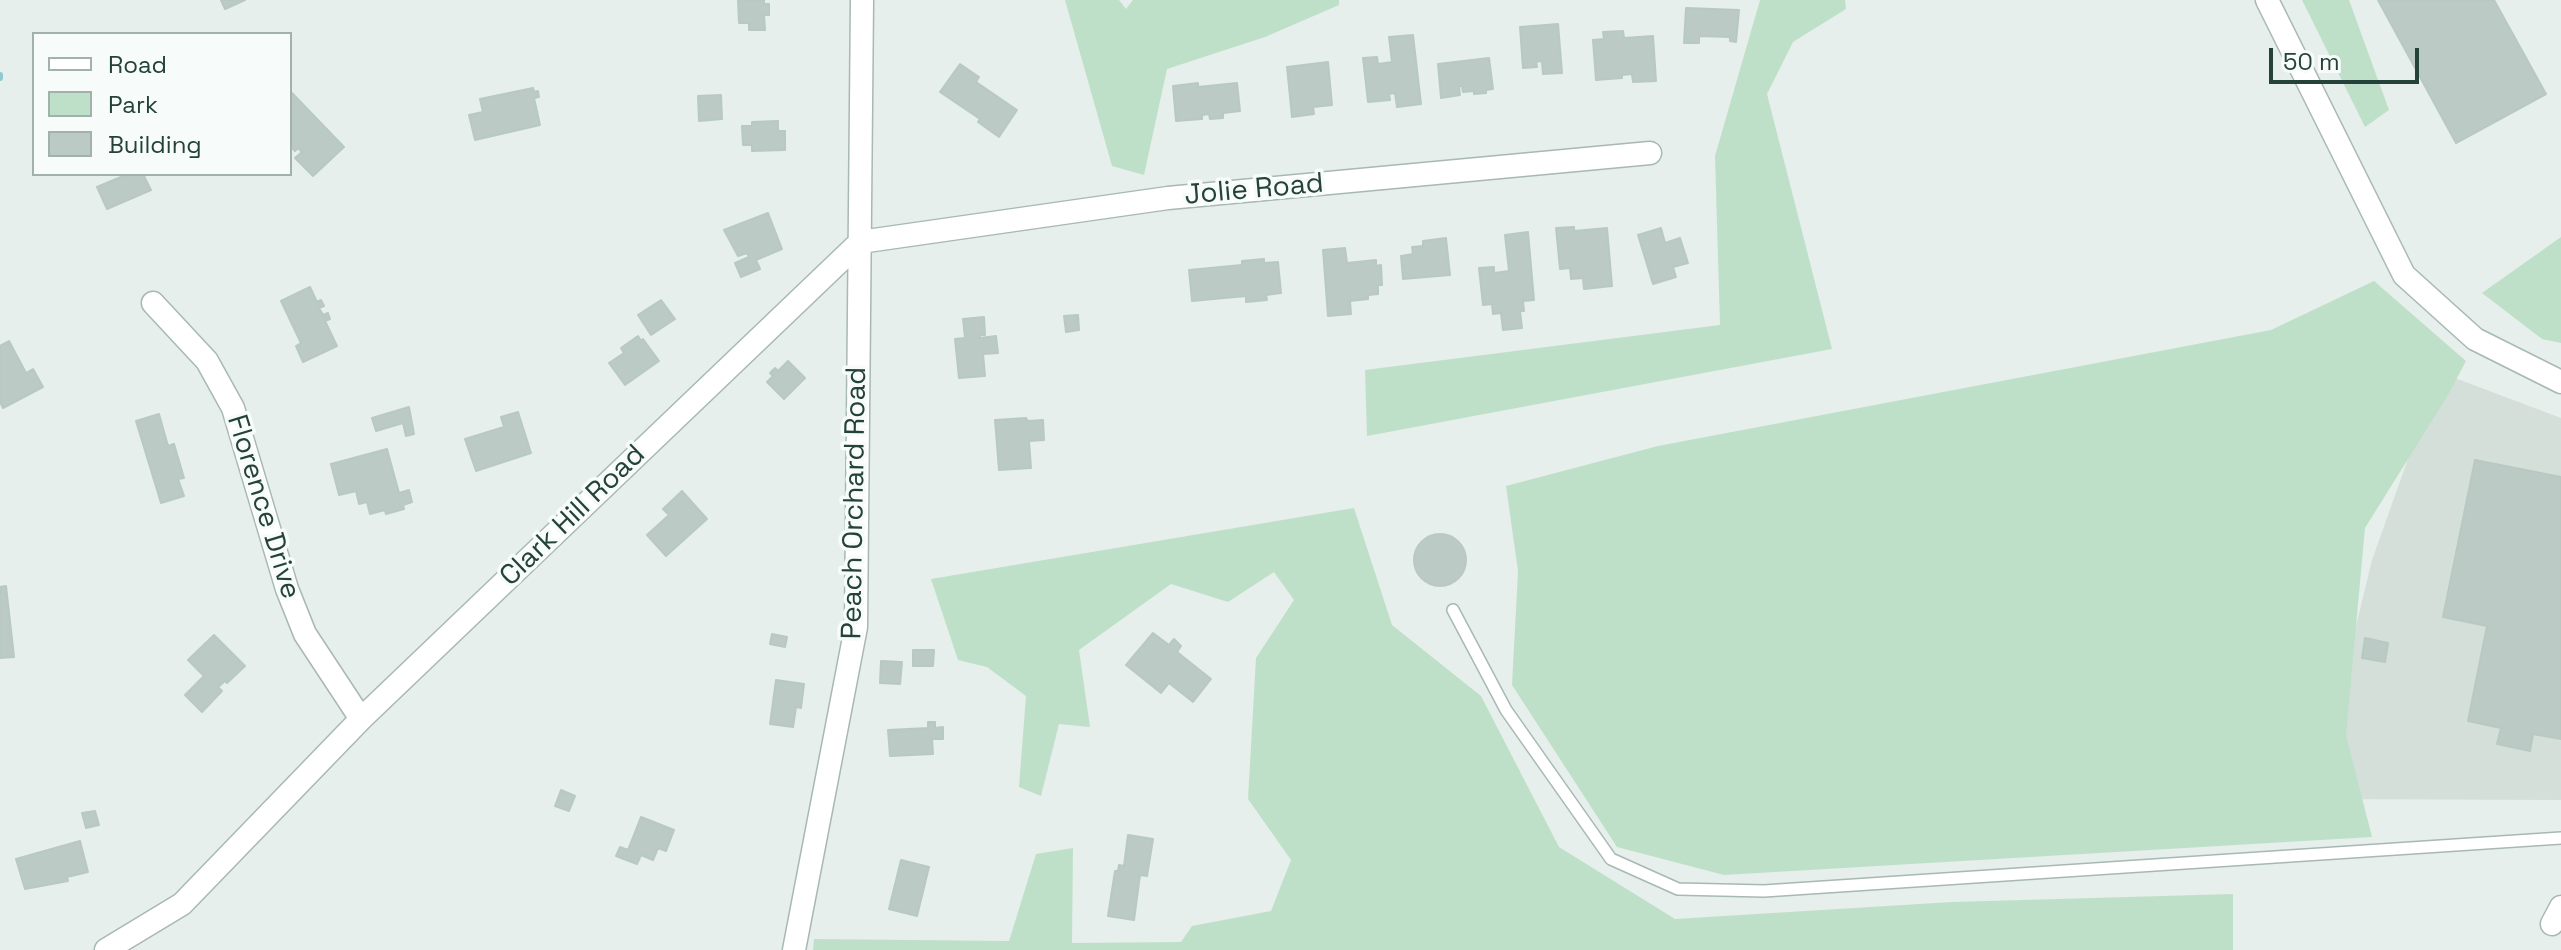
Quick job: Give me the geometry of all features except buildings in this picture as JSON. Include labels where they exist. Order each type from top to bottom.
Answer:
[{"type":"street","points":[[860,242],[862,0]]},
{"type":"street","points":[[2267,0],[2404,275],[2475,339],[2561,382]]},
{"type":"street","name":"Jolie Road","points":[[860,242],[1168,198],[1650,153]]},
{"type":"street","name":"Clark Hill Road","points":[[106,950],[182,904],[361,719],[860,242]]},
{"type":"street","name":"Peach Orchard Road","points":[[794,950],[856,627],[860,242]]},
{"type":"street","name":"Florence Drive","points":[[153,303],[207,361],[233,408],[287,589],[305,634],[361,719]]},
{"type":"lane","points":[[1453,610],[1506,710],[1611,859],[1678,889],[1779,890],[2561,838]]},
{"type":"shaded area","points":[[2439,372],[2561,418],[2561,800],[2314,799],[2372,560]]},
{"type":"green space","points":[[1065,0],[1119,0],[1126,9],[1133,0],[1339,0],[1339,5],[1265,37],[1167,69],[1144,175],[1112,166]]},
{"type":"green space","points":[[1760,0],[1845,0],[1846,9],[1793,42],[1767,94],[1832,349],[1367,436],[1365,370],[1720,325],[1715,156]]},
{"type":"green space","points":[[2302,0],[2349,0],[2389,110],[2365,127]]},
{"type":"green space","points":[[2561,237],[2561,343],[2542,339],[2482,293]]},
{"type":"green space","points":[[2374,281],[2466,361],[2365,528],[2346,735],[2372,837],[1724,875],[1617,847],[1512,685],[1518,571],[1506,486],[1658,446],[2271,330]]},
{"type":"green space","points":[[1354,508],[1392,625],[1481,696],[1559,847],[1675,919],[1952,902],[2233,894],[2233,950],[813,950],[814,939],[1009,941],[1036,854],[1073,848],[1072,943],[1181,942],[1192,926],[1271,911],[1291,860],[1248,799],[1256,658],[1294,600],[1274,572],[1228,602],[1171,584],[1079,650],[1090,727],[1059,724],[1041,796],[1019,787],[1026,696],[987,667],[958,660],[931,579]]}]
